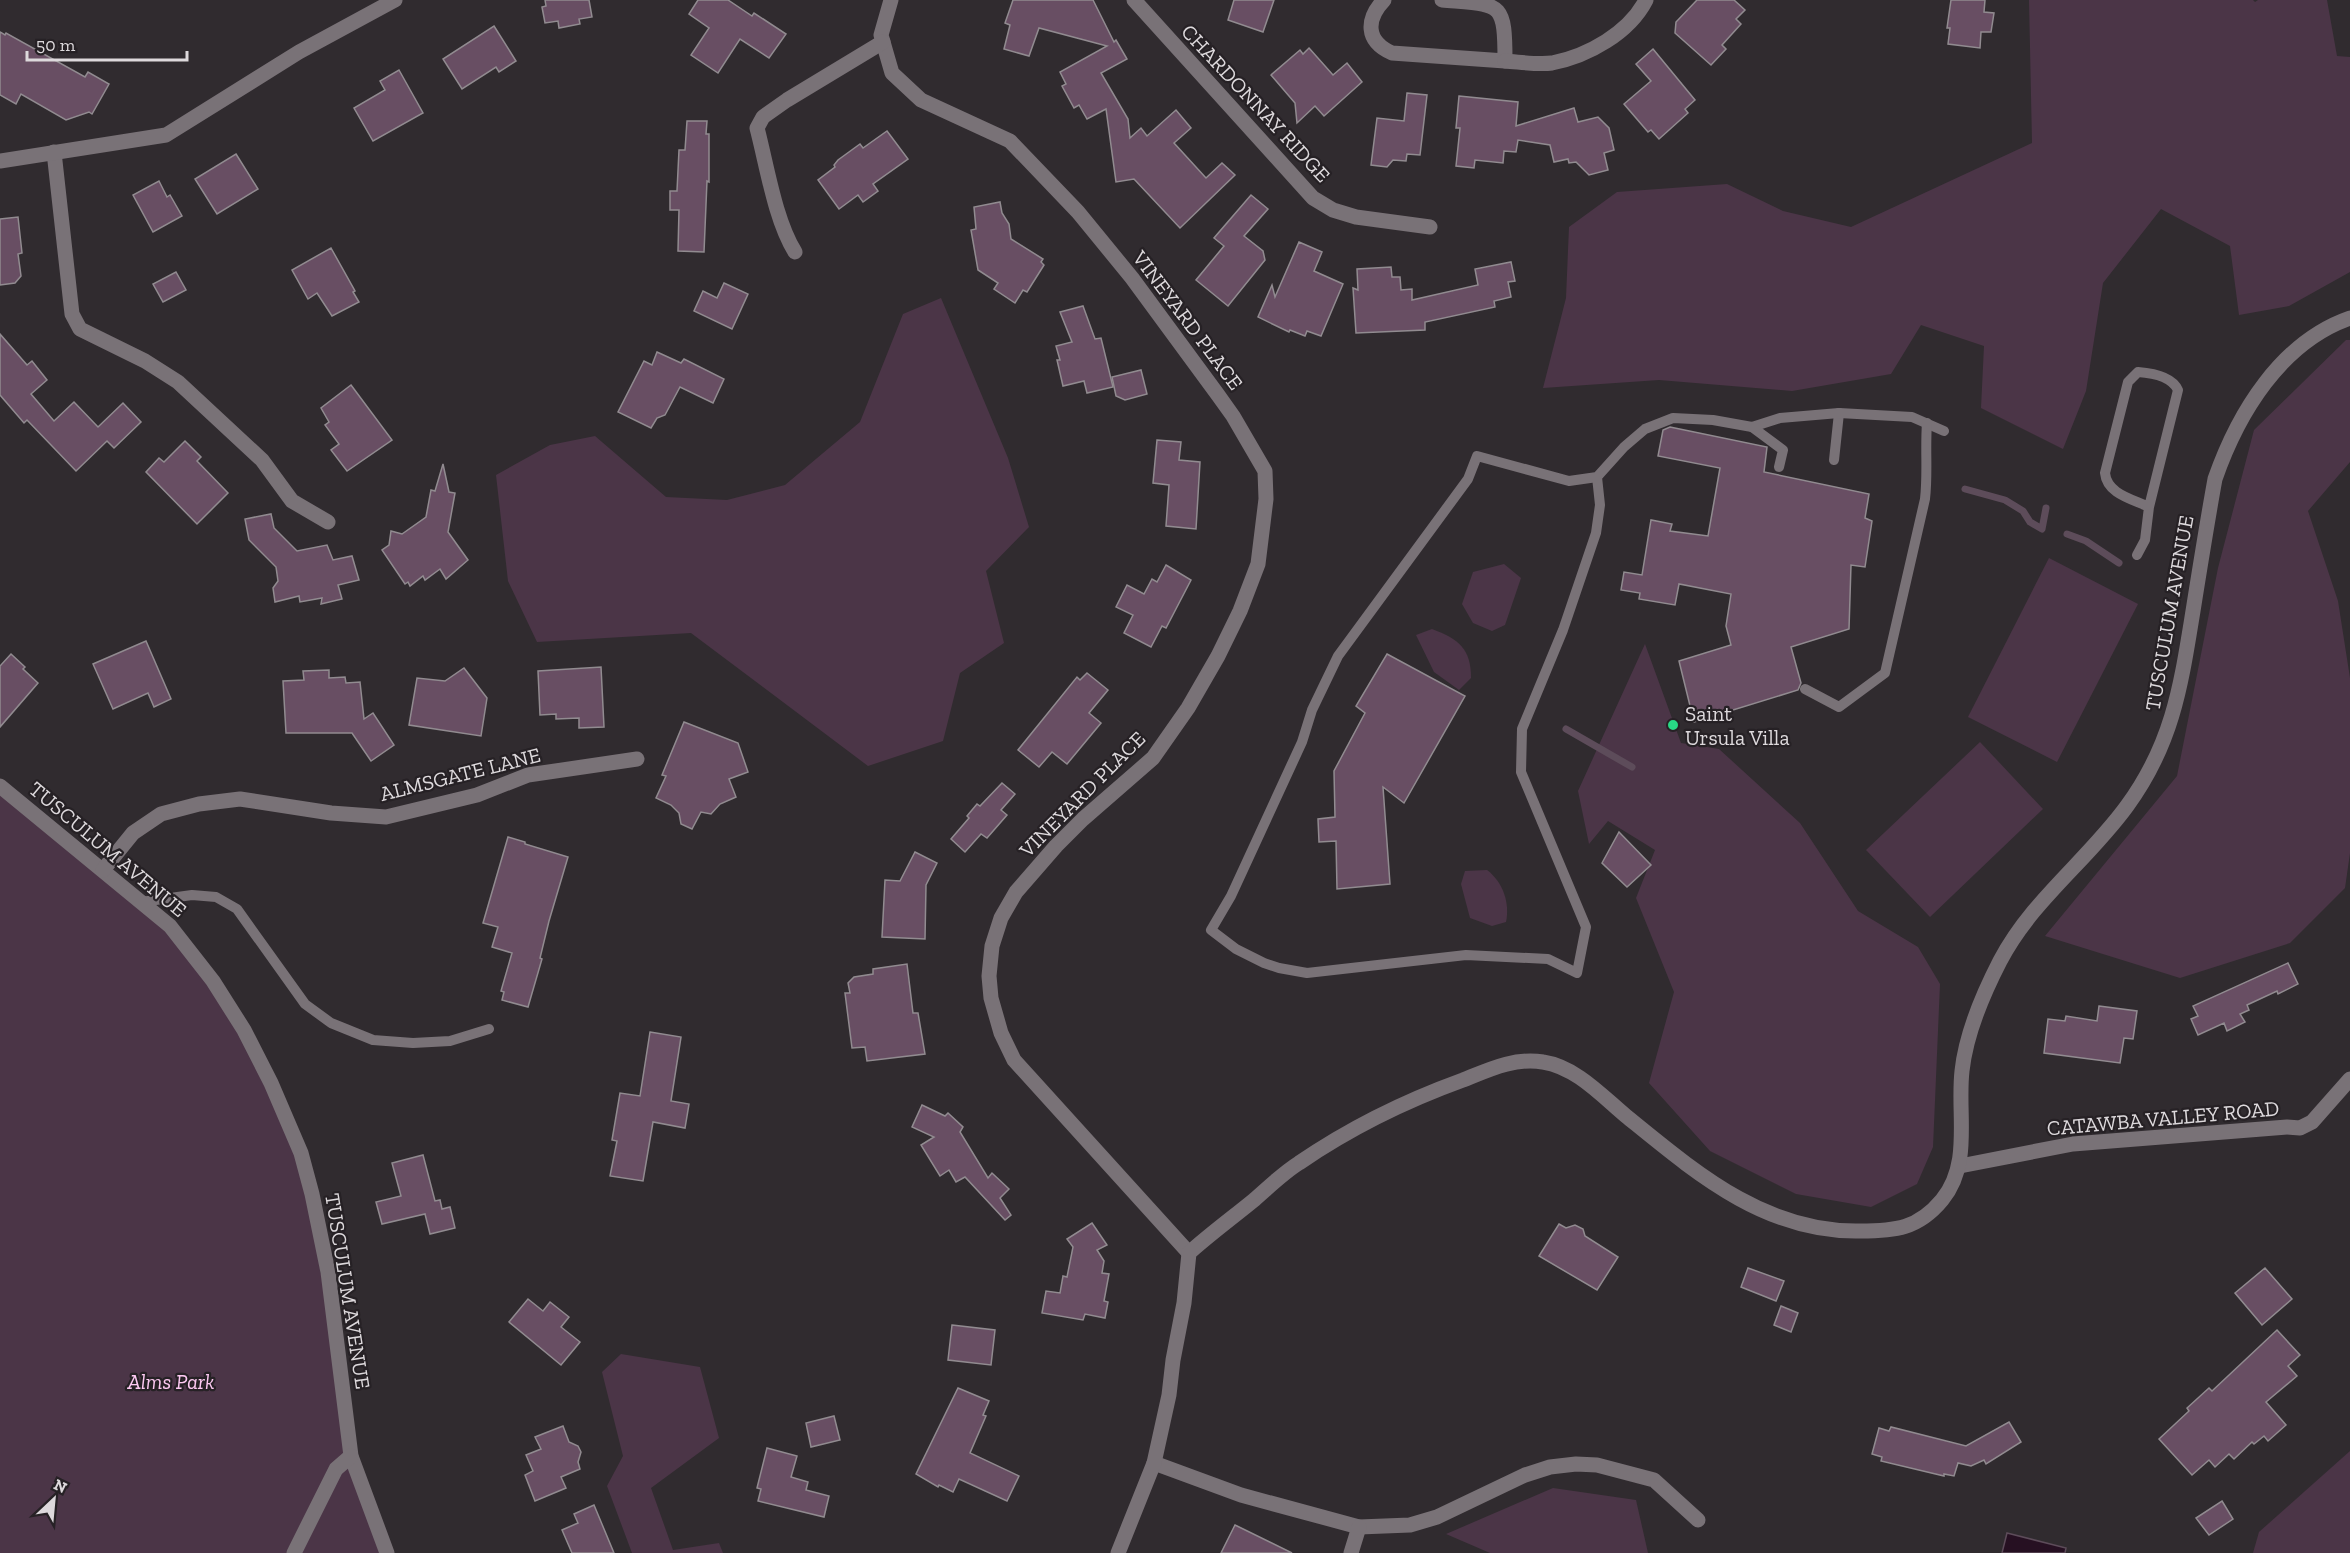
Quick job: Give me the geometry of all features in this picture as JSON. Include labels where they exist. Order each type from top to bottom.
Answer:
[{"type":"street","points":[[368,0],[389,3]]},
{"type":"street","name":"VINEYARD PLACE","points":[[891,0],[881,35],[892,73],[921,100],[1010,141],[1078,212],[1132,278],[1228,409],[1265,471],[1266,499],[1258,564],[1218,656],[1188,708],[1153,758],[1083,819],[1016,892],[998,928],[992,946],[989,976],[991,998],[1001,1034],[1014,1060],[1189,1252]]},
{"type":"street","name":"CHARDONNAY RIDGE","points":[[1134,0],[1313,198],[1333,210],[1356,217],[1430,227]]},
{"type":"street","points":[[1384,0],[1376,9],[1371,23],[1374,38],[1384,50],[1392,53],[1550,63],[1578,55],[1622,30],[1646,0]]},
{"type":"street","points":[[1442,0],[1487,4],[1500,12],[1505,25],[1505,61]]},
{"type":"street","points":[[4,157],[54,153],[166,135],[299,52],[389,3]]},
{"type":"street","points":[[795,252],[787,240],[757,128],[763,117],[787,100],[883,42]]},
{"type":"street","points":[[54,153],[72,314],[80,329],[145,361],[178,382],[262,460],[292,501],[328,522]]},
{"type":"street","name":"TUSCULUM AVENUE","points":[[1189,1252],[1296,1164],[1358,1127],[1430,1092],[1504,1064],[1541,1061],[1553,1064],[1585,1081],[1700,1174],[1726,1192],[1770,1214],[1808,1226],[1847,1232],[1896,1231],[1922,1218],[1943,1199],[1953,1184],[1960,1166],[1962,1069],[1974,1020],[2002,956],[2030,914],[2125,809],[2147,777],[2164,741],[2181,685],[2215,479],[2225,450],[2267,380],[2287,357],[2311,337],[2337,322],[2350,318]]},
{"type":"street","name":"ALMSGATE LANE","points":[[103,870],[133,833],[161,814],[200,804],[240,799],[331,813],[386,817],[477,795],[528,775],[637,759]]},
{"type":"street","name":"TUSCULUM AVENUE","points":[[0,786],[170,926],[213,981],[244,1030],[272,1083],[301,1154],[312,1194],[328,1272],[351,1456],[387,1553]]},
{"type":"street","name":"CATAWBA VALLEY ROAD","points":[[1960,1166],[2073,1144],[2287,1127],[2300,1128],[2312,1122],[2350,1079]]},
{"type":"street","points":[[1118,1553],[1154,1463],[1169,1395],[1184,1303],[1189,1252]]},
{"type":"street","points":[[294,1553],[336,1469],[351,1456]]},
{"type":"street","points":[[1154,1463],[1241,1495],[1359,1527],[1410,1525],[1437,1517],[1525,1475],[1550,1467],[1576,1464],[1597,1465],[1654,1480],[1698,1520]]},
{"type":"street","points":[[1351,1553],[1359,1527]]},
{"type":"lane","points":[[2137,555],[2145,540],[2149,507],[2178,390],[2176,385],[2167,379],[2138,372],[2128,382],[2105,480],[2111,488],[2149,507]]},
{"type":"lane","points":[[1834,460],[1839,413]]},
{"type":"lane","points":[[1752,427],[1780,418],[1839,413],[1912,417],[1944,431]]},
{"type":"lane","points":[[1596,477],[1600,505],[1596,533],[1563,630],[1522,729],[1521,772],[1586,927],[1577,973],[1548,959],[1466,956],[1307,973],[1264,963],[1236,949],[1211,930],[1231,896],[1298,753],[1311,710],[1338,656],[1468,479],[1477,456],[1569,481],[1596,477],[1624,447],[1645,429],[1673,418],[1713,420],[1752,427],[1783,450],[1779,467]]},
{"type":"lane","points":[[1805,689],[1839,707],[1885,673],[1925,499],[1928,475],[1925,446],[1927,423]]},
{"type":"lane","points":[[141,902],[192,896],[216,897],[237,909],[305,1004],[331,1023],[372,1040],[412,1043],[450,1041],[489,1029]]},
{"type":"green space","points":[[2029,0],[2253,0],[2255,2],[2258,0],[2327,0],[2337,56],[2350,57],[2350,272],[2289,306],[2239,315],[2230,246],[2161,209],[2103,283],[2086,391],[2063,449],[1981,408],[1984,346],[1921,325],[1891,374],[1792,391],[1659,380],[1543,388],[1566,298],[1569,227],[1617,192],[1727,184],[1783,211],[1851,227],[2032,143]]},
{"type":"green space","points":[[941,298],[1008,458],[1029,527],[986,571],[1004,643],[960,673],[943,741],[868,766],[691,633],[537,642],[508,581],[496,475],[550,445],[595,436],[666,497],[727,500],[785,485],[860,422],[903,314]]},
{"type":"green space","points":[[2346,340],[2350,340],[2350,462],[2308,511],[2338,601],[2350,678],[2350,853],[2345,888],[2290,943],[2180,978],[2045,936],[2177,776],[2218,568],[2254,430]]},
{"type":"green space","points":[[2049,558],[2138,604],[2057,762],[1968,717]]},
{"type":"green space","points":[[1504,564],[1521,578],[1505,625],[1492,631],[1473,623],[1462,604],[1473,572]]},
{"type":"green space","points":[[1432,629],[1456,641],[1466,652],[1471,678],[1459,690],[1434,672],[1416,635]]},
{"type":"green space","points":[[1645,644],[1681,743],[1719,749],[1800,823],[1858,911],[1918,947],[1940,984],[1933,1147],[1917,1184],[1871,1207],[1796,1194],[1710,1151],[1649,1083],[1674,992],[1636,898],[1655,850],[1608,821],[1589,844],[1578,791]]},
{"type":"green space","points":[[1980,742],[2043,809],[1930,917],[1866,850]]},
{"type":"green space","name":"Alms Park","points":[[0,786],[170,926],[213,981],[301,1153],[351,1456],[387,1553],[0,1553]]},
{"type":"green space","points":[[1487,870],[1501,887],[1507,908],[1506,922],[1492,926],[1470,918],[1461,884],[1465,871]]},
{"type":"green space","points":[[621,1354],[700,1367],[719,1438],[651,1488],[673,1550],[719,1543],[723,1553],[632,1553],[607,1486],[623,1456],[602,1372]]},
{"type":"green space","points":[[2350,1451],[2350,1553],[2253,1553],[2259,1532]]},
{"type":"green space","points":[[1553,1488],[1636,1500],[1648,1553],[1490,1553],[1446,1534]]},
{"type":"shaded area","points":[[2007,1533],[2066,1548],[2065,1553],[2002,1553]]},
{"type":"building","points":[[545,0],[589,0],[592,17],[579,19],[580,24],[559,28],[558,21],[545,23],[542,7],[546,6]]},
{"type":"building","points":[[698,0],[728,0],[752,16],[754,13],[786,34],[769,58],[740,39],[718,73],[691,55],[709,28],[689,14]]},
{"type":"building","points":[[1013,0],[1093,0],[1114,42],[1116,40],[1127,59],[1101,73],[1128,119],[1130,138],[1141,128],[1147,136],[1176,110],[1191,128],[1174,143],[1206,178],[1222,163],[1235,175],[1180,228],[1134,179],[1116,182],[1106,109],[1087,119],[1079,105],[1074,108],[1062,86],[1066,84],[1060,72],[1107,46],[1039,28],[1029,56],[1004,49],[1010,25],[1005,23]]},
{"type":"building","points":[[1234,0],[1274,0],[1263,32],[1228,20]]},
{"type":"building","points":[[1697,0],[1734,0],[1745,10],[1736,19],[1741,24],[1722,45],[1726,49],[1711,65],[1675,33],[1676,22]]},
{"type":"building","points":[[1951,0],[1985,0],[1984,12],[1994,13],[1991,32],[1981,32],[1980,48],[1948,44],[1950,28],[1947,28]]},
{"type":"building","points":[[494,26],[516,61],[499,72],[496,67],[462,89],[443,59]]},
{"type":"building","points":[[0,32],[5,35],[6,33],[85,77],[88,72],[109,84],[92,114],[89,112],[66,120],[21,94],[16,104],[0,95]]},
{"type":"building","points":[[1309,48],[1333,75],[1347,63],[1362,82],[1324,116],[1315,106],[1297,123],[1295,103],[1271,75],[1300,50],[1303,54]]},
{"type":"building","points":[[1653,49],[1695,100],[1685,109],[1688,113],[1659,139],[1651,130],[1648,132],[1624,104],[1651,81],[1636,64]]},
{"type":"building","points":[[399,70],[423,113],[373,141],[354,108],[385,90],[380,81]]},
{"type":"building","points":[[1407,93],[1427,95],[1420,155],[1407,154],[1406,161],[1393,160],[1387,167],[1371,165],[1377,118],[1404,121]]},
{"type":"building","points":[[1459,96],[1518,102],[1516,126],[1574,108],[1578,122],[1598,117],[1609,128],[1614,150],[1604,153],[1608,170],[1589,175],[1576,162],[1569,163],[1568,159],[1554,162],[1550,145],[1518,140],[1516,152],[1504,151],[1503,163],[1475,160],[1474,168],[1456,166],[1460,128],[1456,128]]},
{"type":"building","points":[[687,121],[707,121],[706,134],[709,134],[709,182],[707,181],[704,252],[678,251],[679,210],[670,210],[670,191],[677,191],[679,150],[685,150]]},
{"type":"building","points":[[887,131],[908,159],[873,184],[878,191],[863,202],[858,195],[839,209],[818,180],[835,167],[838,160],[860,144],[863,148]]},
{"type":"building","points":[[236,154],[258,189],[217,214],[195,179]]},
{"type":"building","points":[[159,181],[167,197],[170,195],[182,216],[153,232],[133,195]]},
{"type":"building","points":[[1251,195],[1268,209],[1244,236],[1263,251],[1265,260],[1228,306],[1196,280],[1224,246],[1214,238]]},
{"type":"building","points":[[1000,202],[1002,213],[1009,224],[1011,239],[1043,259],[1041,262],[1044,265],[1027,292],[1023,290],[1015,303],[994,289],[998,283],[978,270],[971,230],[976,229],[974,207]]},
{"type":"building","points":[[18,217],[22,253],[18,254],[21,276],[15,283],[0,285],[0,219]]},
{"type":"building","points":[[1299,242],[1322,252],[1314,271],[1343,284],[1321,336],[1307,331],[1305,336],[1290,330],[1289,332],[1258,317],[1272,285],[1275,297]]},
{"type":"building","points":[[331,248],[359,302],[332,316],[317,293],[308,299],[292,270]]},
{"type":"building","points":[[1511,262],[1515,281],[1508,282],[1511,297],[1494,301],[1495,307],[1425,322],[1425,330],[1356,333],[1353,288],[1358,290],[1357,269],[1391,267],[1392,277],[1400,277],[1401,290],[1412,289],[1412,300],[1478,285],[1475,269]]},
{"type":"building","points":[[176,272],[186,290],[163,302],[153,284]]},
{"type":"building","points":[[724,283],[748,294],[732,329],[694,311],[703,291],[717,298]]},
{"type":"building","points":[[1083,306],[1095,339],[1101,338],[1113,387],[1087,393],[1084,381],[1063,386],[1056,346],[1072,342],[1060,312]]},
{"type":"building","points":[[0,334],[27,365],[32,361],[47,380],[31,394],[54,421],[74,402],[98,427],[123,403],[141,422],[114,448],[107,441],[76,471],[27,420],[24,423],[0,395]]},
{"type":"building","points":[[657,352],[681,363],[684,359],[724,379],[713,403],[680,387],[665,415],[657,418],[651,428],[618,412],[644,361],[652,365]]},
{"type":"building","points":[[1141,370],[1147,394],[1125,400],[1116,396],[1112,377]]},
{"type":"building","points":[[351,385],[392,440],[347,471],[331,450],[339,444],[325,425],[329,422],[321,408]]},
{"type":"building","points":[[1670,427],[1767,447],[1764,472],[1869,494],[1865,518],[1872,521],[1865,567],[1851,565],[1849,629],[1791,647],[1801,683],[1798,690],[1694,722],[1679,661],[1731,645],[1726,626],[1731,594],[1679,584],[1675,605],[1639,599],[1640,593],[1621,590],[1624,572],[1642,575],[1651,520],[1672,524],[1670,531],[1708,536],[1720,468],[1658,456],[1663,430]]},
{"type":"building","points":[[1157,440],[1181,442],[1179,460],[1200,462],[1196,529],[1166,526],[1169,485],[1153,483]]},
{"type":"building","points":[[185,441],[201,457],[197,461],[228,493],[197,524],[146,472],[159,458],[164,462]]},
{"type":"building","points":[[443,464],[449,492],[455,493],[448,532],[468,560],[446,579],[440,569],[425,580],[423,576],[410,586],[408,582],[405,584],[382,550],[389,545],[391,531],[402,534],[426,517],[431,490],[435,491]]},
{"type":"building","points":[[271,514],[274,528],[297,551],[327,545],[333,560],[352,556],[359,580],[338,585],[342,599],[321,604],[322,598],[300,602],[299,596],[275,602],[273,588],[278,581],[276,567],[249,540],[245,519]]},
{"type":"building","points":[[1166,565],[1191,580],[1166,628],[1162,626],[1151,647],[1124,633],[1133,615],[1116,607],[1127,585],[1144,594],[1152,579],[1157,582]]},
{"type":"building","points":[[146,641],[171,699],[154,707],[148,693],[113,709],[93,664]]},
{"type":"building","points":[[11,654],[38,683],[0,727],[0,666]]},
{"type":"building","points":[[1387,654],[1465,696],[1404,803],[1383,787],[1390,884],[1337,889],[1336,841],[1319,842],[1318,819],[1335,817],[1334,771],[1365,713],[1356,706]]},
{"type":"building","points":[[601,667],[604,727],[579,728],[579,718],[556,719],[556,714],[540,715],[538,671]]},
{"type":"building","points":[[464,668],[487,698],[481,736],[409,725],[417,678],[445,681]]},
{"type":"building","points":[[329,670],[329,678],[345,677],[346,683],[360,682],[364,719],[373,713],[394,745],[371,761],[352,733],[286,733],[283,681],[304,680],[303,671]]},
{"type":"building","points":[[1087,673],[1108,690],[1089,713],[1101,723],[1067,764],[1052,752],[1039,767],[1018,750],[1077,677],[1080,680]]},
{"type":"building","points":[[684,722],[738,743],[748,772],[729,779],[736,797],[720,804],[711,814],[701,812],[692,829],[681,824],[679,813],[671,805],[656,798],[666,776],[662,775]]},
{"type":"building","points":[[1002,783],[1015,794],[1001,810],[1007,815],[987,838],[981,834],[965,852],[951,839],[969,818],[967,816],[977,804],[980,806]]},
{"type":"building","points":[[1619,832],[1651,865],[1627,887],[1602,863]]},
{"type":"building","points":[[508,837],[568,857],[549,921],[540,958],[542,959],[528,1007],[502,1000],[504,992],[501,991],[512,953],[492,947],[498,927],[483,923]]},
{"type":"building","points":[[915,852],[937,863],[926,885],[925,939],[882,937],[885,880],[900,881]]},
{"type":"building","points":[[2288,963],[2298,984],[2247,1005],[2249,1010],[2240,1014],[2245,1022],[2227,1031],[2224,1023],[2198,1035],[2191,1019],[2198,1016],[2193,1006]]},
{"type":"building","points":[[907,964],[913,1013],[918,1013],[925,1054],[867,1061],[865,1047],[852,1048],[845,993],[850,993],[848,983],[854,977],[873,974],[873,969]]},
{"type":"building","points":[[2099,1006],[2137,1011],[2133,1039],[2124,1038],[2120,1063],[2044,1053],[2048,1019],[2065,1021],[2066,1016],[2097,1021]]},
{"type":"building","points":[[650,1032],[681,1037],[671,1101],[689,1104],[685,1128],[653,1122],[643,1181],[610,1176],[617,1141],[612,1140],[620,1093],[640,1096]]},
{"type":"building","points":[[922,1105],[945,1116],[948,1113],[963,1127],[960,1132],[988,1178],[992,1173],[1009,1189],[1000,1198],[1011,1215],[1005,1220],[965,1177],[956,1182],[949,1170],[940,1176],[921,1145],[934,1137],[912,1127]]},
{"type":"building","points":[[423,1155],[435,1201],[440,1200],[442,1209],[450,1207],[455,1228],[430,1234],[425,1214],[382,1224],[376,1202],[401,1196],[392,1163]]},
{"type":"building","points":[[1092,1223],[1107,1245],[1097,1250],[1104,1261],[1102,1273],[1109,1274],[1104,1301],[1108,1302],[1105,1318],[1085,1314],[1083,1320],[1042,1313],[1046,1291],[1060,1293],[1063,1276],[1067,1277],[1073,1247],[1067,1239]]},
{"type":"building","points":[[1559,1224],[1566,1228],[1575,1225],[1583,1229],[1585,1236],[1618,1257],[1597,1290],[1539,1256]]},
{"type":"building","points":[[1748,1268],[1784,1281],[1776,1301],[1741,1287]]},
{"type":"building","points":[[2265,1268],[2292,1299],[2262,1325],[2235,1293]]},
{"type":"building","points":[[528,1299],[543,1311],[550,1302],[569,1317],[561,1327],[580,1342],[561,1365],[509,1322]]},
{"type":"building","points":[[1781,1306],[1798,1313],[1791,1332],[1774,1325]]},
{"type":"building","points":[[952,1325],[995,1330],[991,1365],[948,1360]]},
{"type":"building","points":[[2277,1330],[2300,1355],[2288,1366],[2297,1376],[2266,1402],[2286,1425],[2268,1441],[2264,1436],[2254,1444],[2252,1442],[2234,1459],[2229,1454],[2215,1467],[2209,1460],[2192,1475],[2159,1439],[2189,1411],[2187,1408],[2209,1388],[2212,1391]]},
{"type":"building","points":[[958,1388],[989,1401],[983,1415],[986,1416],[970,1453],[1019,1476],[1007,1501],[959,1479],[953,1492],[939,1485],[938,1487],[916,1474]]},
{"type":"building","points":[[834,1416],[840,1440],[811,1447],[806,1423]]},
{"type":"building","points":[[2009,1422],[2021,1442],[1986,1464],[1984,1460],[1971,1466],[1958,1463],[1954,1476],[1944,1474],[1944,1476],[1881,1461],[1882,1457],[1872,1454],[1879,1428],[1889,1431],[1891,1427],[1966,1446]]},
{"type":"building","points":[[563,1426],[569,1442],[578,1446],[581,1452],[578,1462],[580,1469],[561,1477],[566,1488],[535,1501],[525,1475],[533,1471],[526,1455],[541,1449],[535,1437]]},
{"type":"building","points":[[767,1448],[797,1456],[791,1477],[808,1482],[806,1490],[829,1496],[824,1517],[758,1501],[761,1489],[757,1488]]},
{"type":"building","points":[[2222,1501],[2233,1519],[2209,1535],[2196,1518]]},
{"type":"building","points":[[594,1505],[614,1553],[572,1553],[562,1530],[578,1523],[574,1514]]},
{"type":"building","points":[[1235,1525],[1292,1553],[1221,1553]]},
{"type":"waterway","points":[[1965,489],[2005,500],[2023,511],[2030,522],[2042,529],[2046,508]]},
{"type":"waterway","points":[[2067,534],[2086,541],[2119,563]]},
{"type":"waterway","points":[[1566,729],[1632,767]]},
{"type":"place","name":"Saint Ursula Villa","points":[[1673,725]]}]
